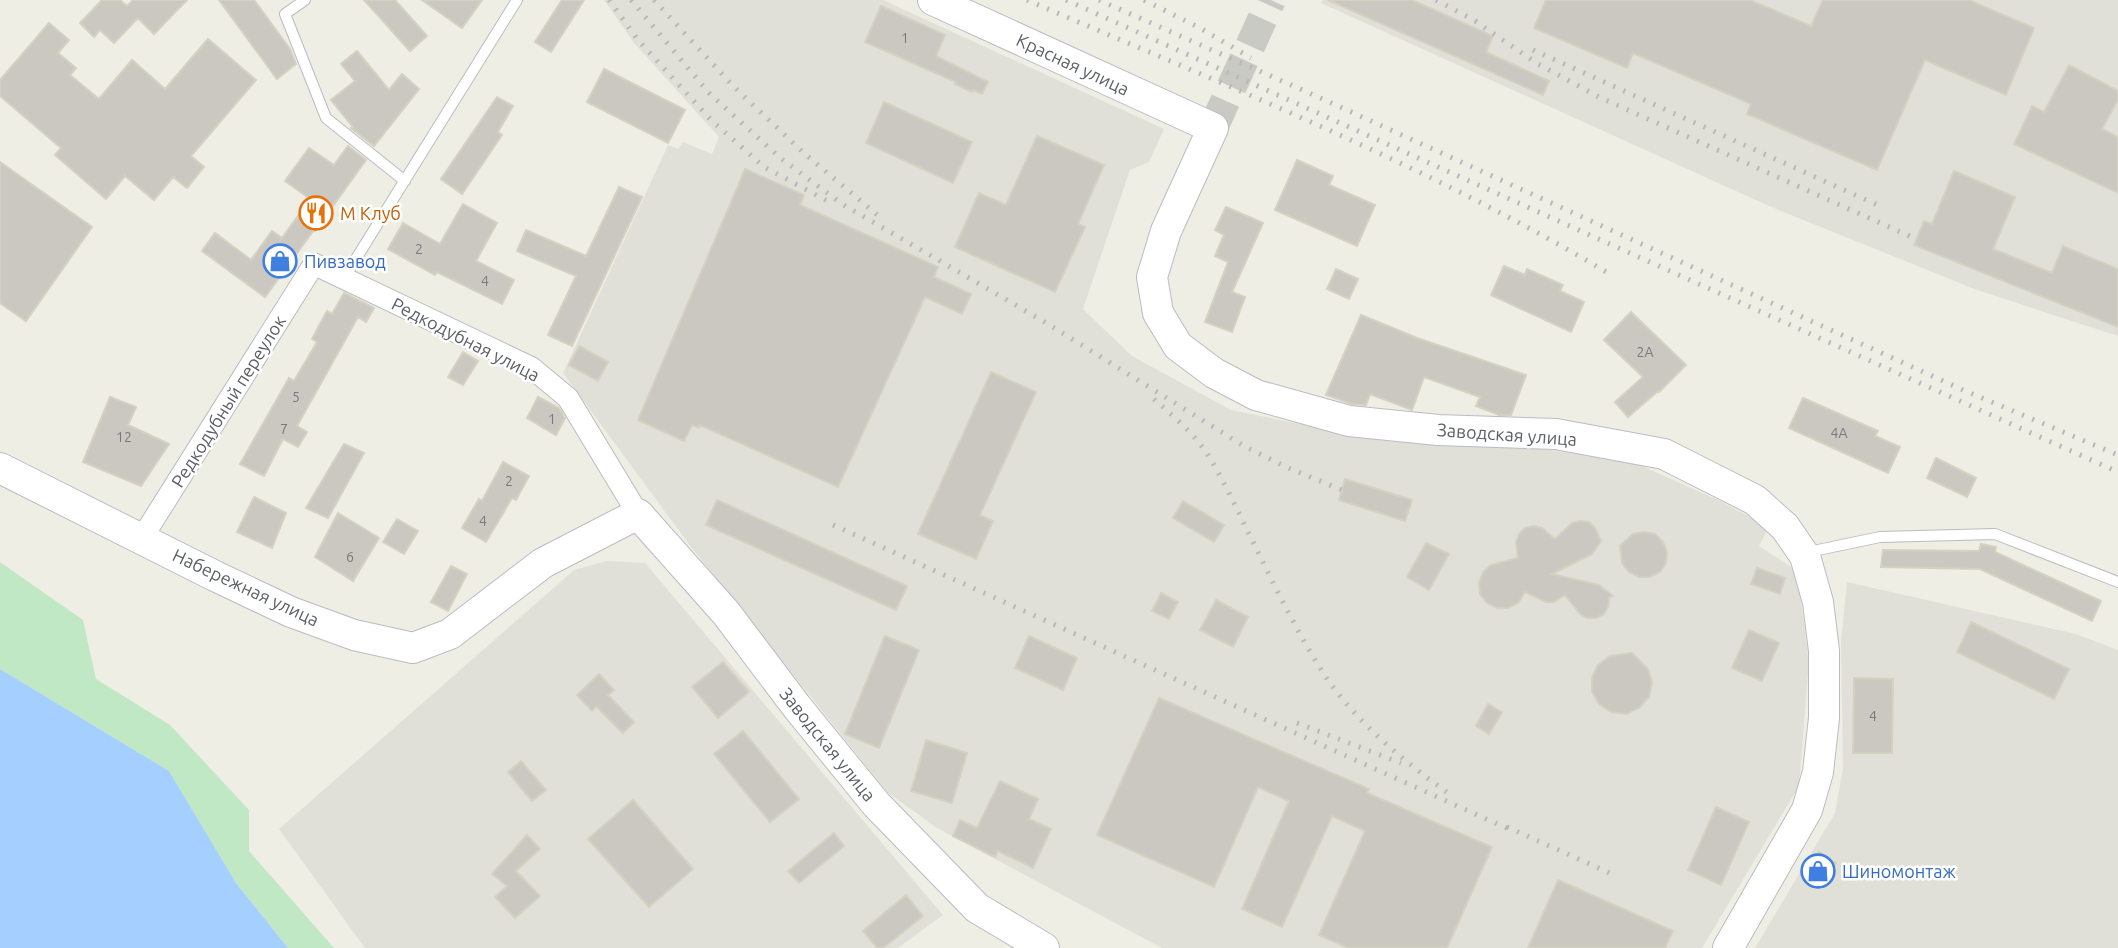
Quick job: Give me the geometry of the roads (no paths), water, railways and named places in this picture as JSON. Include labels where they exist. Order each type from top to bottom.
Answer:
[{"type":"main road","name":"Красная улица","points":[[933,0],[1213,128]]},
{"type":"main road","name":"Заводская улица","points":[[1213,128],[1166,231],[1152,277],[1158,313],[1178,346],[1214,373],[1256,396],[1349,421],[1438,430],[1556,433],[1664,454],[1755,500],[1785,527],[1805,556],[1818,602],[1824,651],[1824,718],[1818,772],[1807,810],[1728,948]]},
{"type":"main road","name":"Набережная улица","points":[[0,468],[291,612],[354,635],[413,648],[450,634],[543,563],[638,514]]},
{"type":"main road","name":"Заводская улица","points":[[638,514],[726,614],[876,804],[977,908],[1044,948]]},
{"type":"street","name":"Редкодубная улица","points":[[314,264],[532,368],[568,398],[638,514]]},
{"type":"street","name":"Редкодубный переулок","points":[[142,538],[314,264]]},
{"type":"lane","points":[[305,0],[285,14],[326,118],[405,181]]},
{"type":"lane","points":[[344,278],[517,0]]},
{"type":"lane","points":[[1805,556],[1818,550],[1880,537],[1995,534],[2118,582]]},
{"type":"water","points":[[0,669],[169,771],[236,883],[288,948],[0,948]]},
{"type":"tunnel","points":[[1213,128],[1271,0]]},
{"type":"railway","points":[[609,0],[638,40],[710,119],[764,167],[831,203]]},
{"type":"railway","points":[[631,0],[709,93],[779,157],[842,204],[1043,321],[1244,446],[1342,490]]},
{"type":"railway","points":[[654,0],[733,86],[805,154],[881,218]]},
{"type":"railway","points":[[1027,0],[1396,161],[1539,233],[1608,273]]},
{"type":"railway","points":[[1066,0],[2118,472]]},
{"type":"railway","points":[[1099,0],[1963,390],[2118,455]]},
{"type":"railway","points":[[1144,0],[1251,58]]},
{"type":"railway","points":[[1436,0],[1483,25]]},
{"type":"railway","points":[[1475,21],[1538,64],[1599,97],[1916,239]]},
{"type":"railway","points":[[1533,50],[1882,207]]},
{"type":"railway","points":[[1154,399],[1206,452],[1307,647],[1330,683],[1378,736],[1452,796]]},
{"type":"railway","points":[[833,525],[1513,831]]},
{"type":"railway","points":[[1297,723],[1401,763]]},
{"type":"railway","points":[[1507,827],[1612,874]]},
{"type":"place","name":"М Клуб","points":[[316,213]]},
{"type":"place","name":"Пивзавод","points":[[280,261]]},
{"type":"place","name":"Шиномонтаж","points":[[1818,871]]}]
